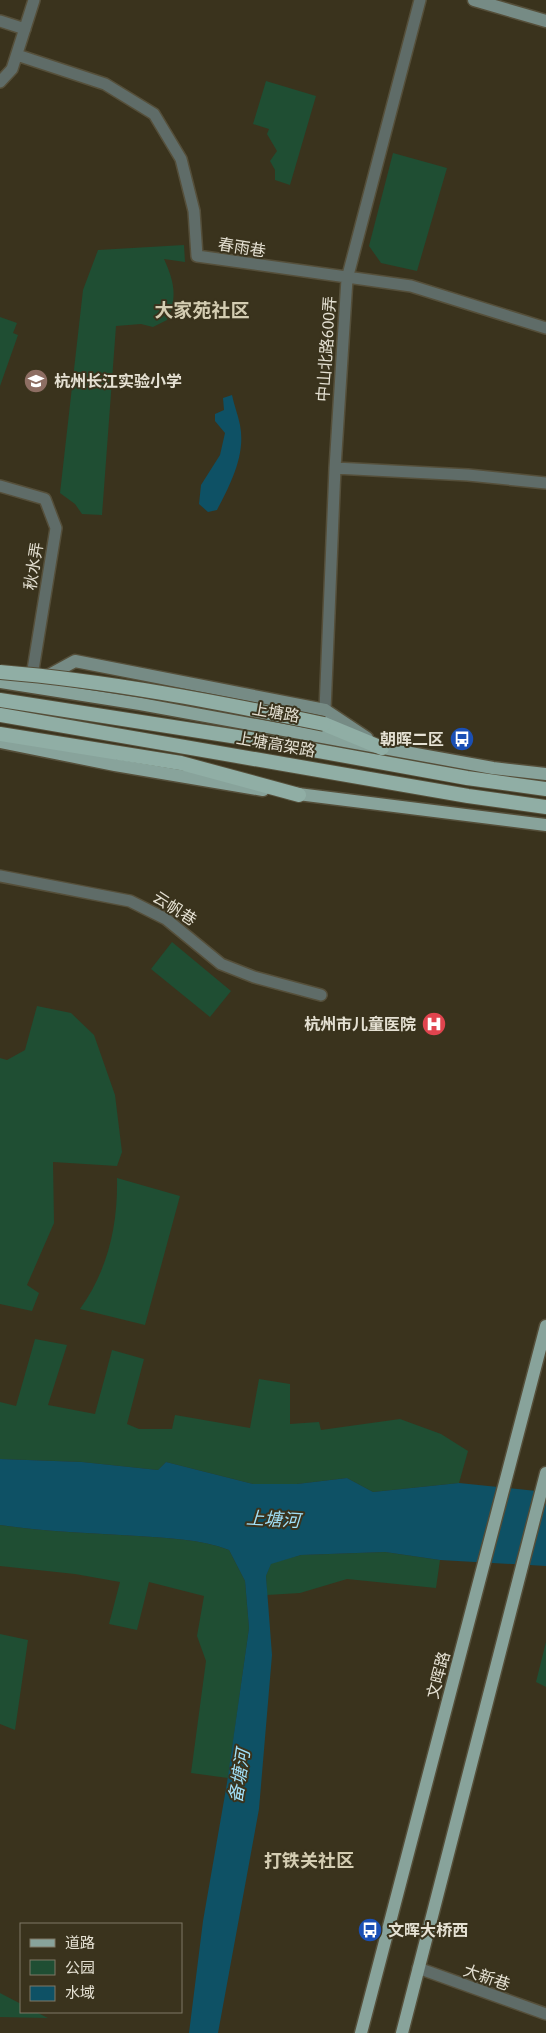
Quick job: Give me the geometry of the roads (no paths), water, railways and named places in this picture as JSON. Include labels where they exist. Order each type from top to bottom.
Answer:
[{"type":"highway","points":[[0,672],[38,675],[221,703],[324,724],[382,748]]},
{"type":"highway","name":"上塘高架路","points":[[0,700],[263,741],[467,778],[546,789]]},
{"type":"highway","name":"上塘高架路","points":[[0,715],[468,796],[546,806]]},
{"type":"highway","points":[[0,734],[181,763],[299,794]]},
{"type":"main road","points":[[474,0],[546,20]]},
{"type":"main road","points":[[30,686],[75,661],[325,710],[382,748]]},
{"type":"main road","name":"上塘路","points":[[0,682],[493,768],[546,774]]},
{"type":"main road","points":[[0,742],[227,785],[546,825]]},
{"type":"main road","name":"文晖路","points":[[361,2033],[511,1453],[546,1326]]},
{"type":"main road","points":[[402,2033],[546,1473]]},
{"type":"street","points":[[0,82],[12,69],[34,0]]},
{"type":"street","name":"中山北路600弄","points":[[325,710],[335,468],[347,279],[420,0]]},
{"type":"street","points":[[0,21],[25,29]]},
{"type":"street","name":"春雨巷","points":[[17,55],[105,84],[154,114],[180,158],[194,211],[197,256],[347,279],[411,286],[546,328]]},
{"type":"street","points":[[335,468],[468,475],[546,483]]},
{"type":"street","name":"秋水弄","points":[[0,486],[45,499],[56,528],[30,686]]},
{"type":"street","name":"云帆巷","points":[[0,876],[130,901],[166,919],[221,964],[254,977],[321,995]]},
{"type":"street","name":"大新巷","points":[[418,1968],[546,2014]]},
{"type":"water","points":[[232,395],[241,436],[239,458],[232,480],[217,510],[208,512],[199,504],[201,485],[220,455],[225,433],[215,421],[215,414],[224,410],[223,398]]},
{"type":"water","points":[[0,1459],[82,1462],[158,1470],[166,1462],[253,1484],[297,1484],[347,1478],[373,1492],[459,1483],[546,1492],[546,1566],[440,1560],[385,1552],[301,1555],[271,1564],[266,1576],[272,1655],[259,1809],[218,2033],[189,2033],[203,1921],[227,1783],[249,1628],[245,1581],[229,1550],[207,1543],[172,1538],[52,1531],[0,1525]]},
{"type":"place","name":"杭州长江实验小学","points":[[36,381]]},
{"type":"place","name":"朝晖二区","points":[[462,739]]},
{"type":"place","name":"杭州市儿童医院","points":[[434,1024]]},
{"type":"place","name":"文晖大桥西","points":[[370,1930]]},
{"type":"district","name":"大家苑社区","points":[[202,310]]},
{"type":"district","name":"打铁关社区","points":[[309,1860]]},
{"type":"water label","name":"上塘河","points":[[273,1519]]},
{"type":"water label","name":"备塘河","points":[[239,1776]]}]
